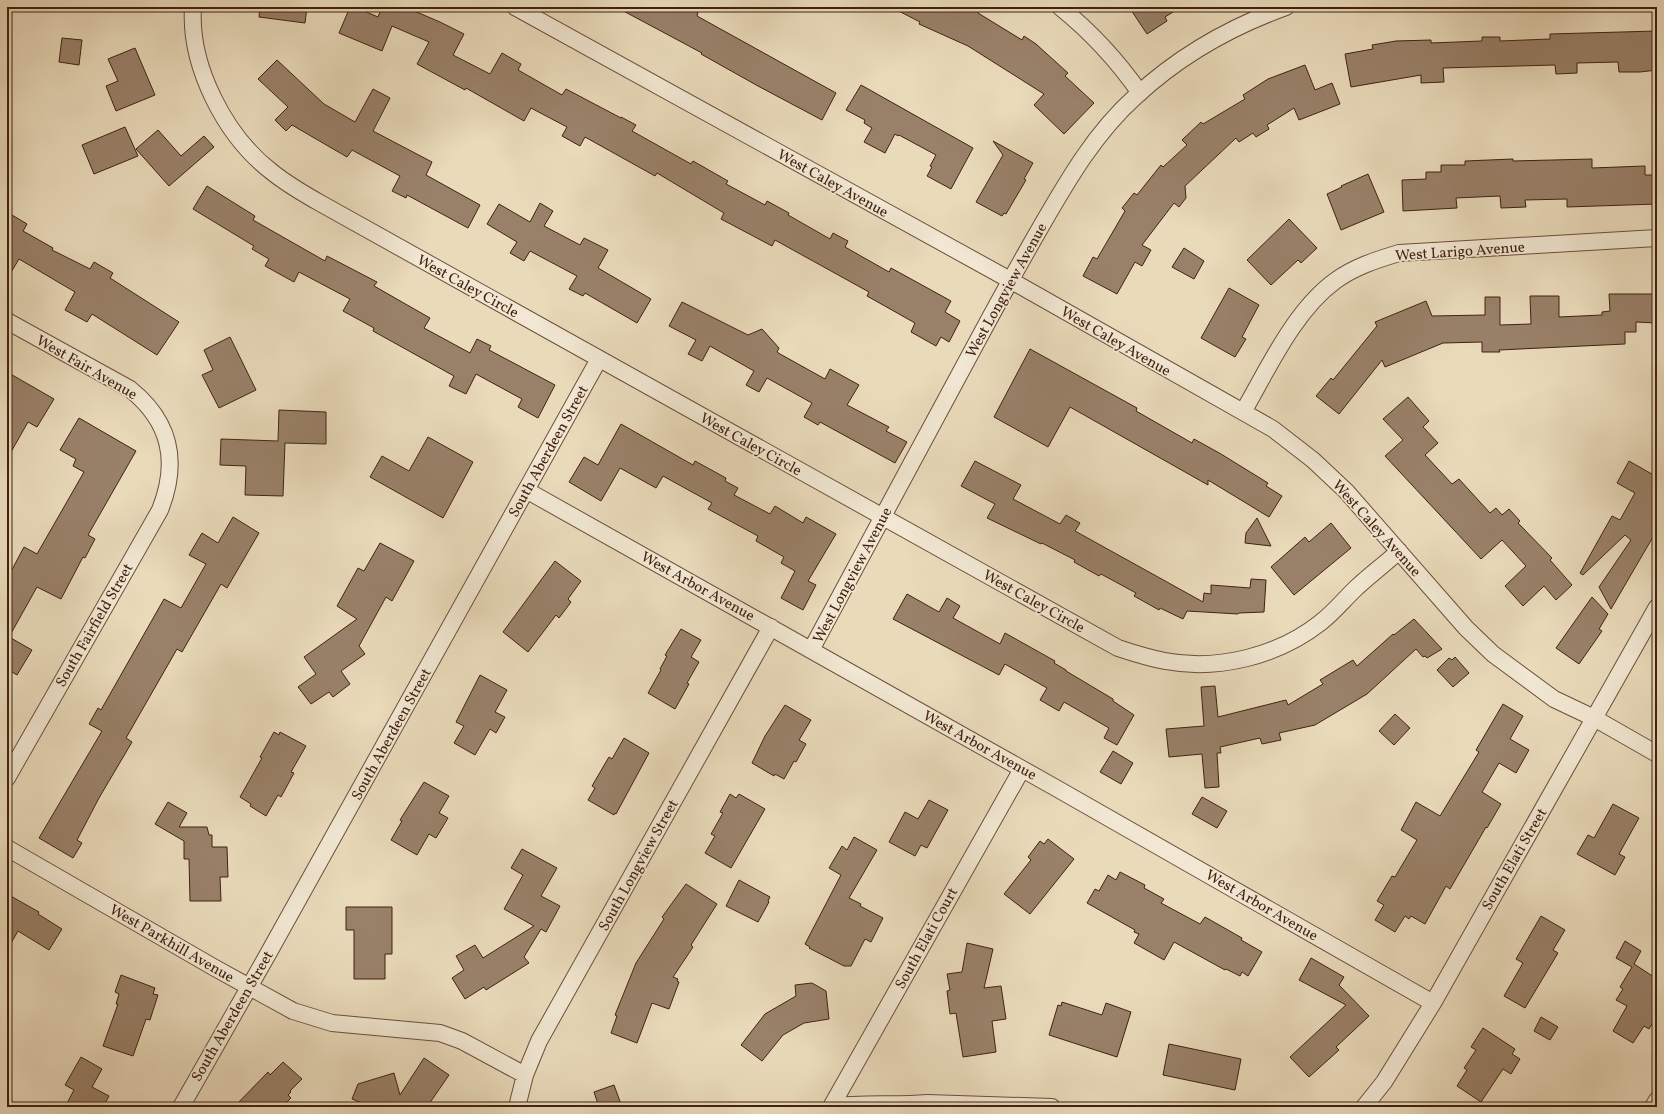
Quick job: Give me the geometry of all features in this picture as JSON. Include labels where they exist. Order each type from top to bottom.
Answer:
[{"type":"street","name":"West Caley Circle","points":[[193,7],[197,49],[213,98],[223,117],[245,146],[271,172],[320,204],[1118,648],[1165,661],[1189,664],[1210,664],[1255,656],[1274,649],[1302,635],[1320,623],[1352,592],[1399,552]]},
{"type":"street","name":"West Caley Avenue","points":[[515,7],[1010,280],[1273,429],[1313,460],[1346,492],[1466,628],[1493,654],[1554,699],[1594,718],[1657,754]]},
{"type":"street","points":[[1060,7],[1078,21],[1113,57],[1140,93]]},
{"type":"street","name":"West Longview Avenue","points":[[811,650],[1010,280],[1073,172],[1108,124],[1140,93],[1181,60],[1216,38],[1260,16],[1286,7]]},
{"type":"street","name":"West Larigo Avenue","points":[[1243,412],[1295,323],[1312,303],[1335,281],[1353,270],[1371,262],[1398,253],[1657,238]]},
{"type":"street","name":"West Fair Avenue","points":[[7,322],[130,390],[143,400],[156,418],[166,438],[170,468]]},
{"type":"street","name":"South Aberdeen Street","points":[[181,1107],[599,359]]},
{"type":"street","name":"South Fairfield Street","points":[[7,778],[160,510],[165,496],[170,468]]},
{"type":"street","name":"West Arbor Avenue","points":[[526,490],[1022,769],[1433,1003]]},
{"type":"street","name":"South Elati Street","points":[[1364,1107],[1384,1082],[1433,1003],[1657,607]]},
{"type":"street","name":"South Longview Street","points":[[517,1107],[525,1075],[539,1041],[771,628]]},
{"type":"street","name":"South Elati Court","points":[[831,1107],[1022,769]]},
{"type":"street","name":"West Parkhill Avenue","points":[[7,848],[293,1011],[323,1022],[440,1033],[462,1041],[525,1075]]},
{"type":"street","points":[[1653,1107],[1657,1100]]},
{"type":"street","points":[[831,1107],[876,1103],[928,1103],[1052,1107]]},
{"type":"building","points":[[260,7],[307,7],[305,23],[259,17]]},
{"type":"building","points":[[350,7],[355,7],[378,17],[382,7],[405,7],[440,22],[464,34],[453,55],[490,74],[502,53],[521,64],[518,70],[562,95],[566,89],[621,117],[636,125],[632,131],[691,164],[693,161],[728,181],[726,184],[765,205],[767,201],[830,239],[833,233],[848,241],[845,247],[889,272],[891,268],[951,301],[945,312],[960,321],[949,342],[941,337],[936,346],[911,332],[915,323],[867,296],[869,292],[775,240],[772,246],[721,219],[724,213],[657,173],[655,176],[585,137],[580,146],[562,136],[567,127],[531,108],[524,121],[466,88],[465,90],[417,64],[429,42],[392,26],[382,51],[339,33]]},
{"type":"building","points":[[616,7],[687,7],[698,13],[697,16],[836,93],[822,120]]},
{"type":"building","points":[[891,7],[980,7],[978,13],[1022,40],[1024,36],[1036,44],[1068,73],[1065,76],[1094,103],[1064,134],[1034,105],[1044,94],[968,46],[919,24],[920,22]]},
{"type":"building","points":[[1129,7],[1181,7],[1165,17],[1167,21],[1147,34]]},
{"type":"building","points":[[1657,31],[1657,70],[1640,72],[1619,72],[1618,62],[1577,63],[1577,73],[1556,74],[1555,65],[1443,68],[1444,82],[1421,83],[1421,75],[1351,87],[1345,54],[1373,49],[1372,45],[1396,41],[1431,40],[1431,43],[1482,41],[1482,37],[1500,37],[1500,41],[1550,39],[1550,34]]},
{"type":"building","points":[[62,38],[82,40],[79,65],[59,62]]},
{"type":"building","points":[[135,48],[155,95],[116,111],[106,86],[118,81],[108,59]]},
{"type":"building","points":[[277,60],[324,104],[355,122],[373,89],[390,98],[373,131],[432,162],[426,175],[480,205],[468,228],[407,195],[406,198],[392,191],[400,176],[352,150],[347,157],[292,125],[286,131],[275,120],[288,107],[258,79]]},
{"type":"building","points":[[1305,65],[1315,90],[1332,83],[1340,104],[1299,120],[1294,108],[1267,125],[1269,129],[1256,137],[1253,133],[1239,142],[1236,138],[1185,186],[1186,198],[1179,207],[1174,203],[1142,245],[1151,250],[1142,266],[1135,262],[1117,294],[1083,276],[1093,257],[1097,259],[1125,211],[1122,208],[1134,193],[1137,195],[1161,165],[1163,167],[1187,145],[1182,140],[1201,122],[1203,124],[1245,99],[1243,95],[1268,79]]},
{"type":"building","points":[[861,85],[973,148],[951,189],[927,176],[936,155],[899,135],[898,136],[895,134],[885,153],[864,142],[872,128],[864,123],[865,120],[846,110]]},
{"type":"building","points":[[125,127],[138,156],[94,174],[82,145]]},
{"type":"building","points":[[158,130],[181,156],[204,136],[214,147],[169,186],[136,149]]},
{"type":"building","points":[[993,141],[1033,163],[1024,179],[1026,180],[1006,214],[1004,213],[1002,216],[976,202],[1003,155]]},
{"type":"building","points":[[1513,159],[1513,161],[1592,159],[1592,168],[1645,166],[1645,175],[1657,175],[1657,204],[1567,207],[1567,199],[1525,200],[1526,207],[1501,208],[1500,196],[1456,198],[1457,208],[1403,211],[1402,180],[1426,179],[1426,172],[1441,172],[1441,165],[1465,165],[1465,161]]},
{"type":"building","points":[[1368,174],[1384,212],[1341,230],[1327,194]]},
{"type":"building","points":[[207,186],[255,216],[253,220],[325,261],[327,256],[377,282],[374,286],[430,318],[424,328],[470,353],[477,339],[491,346],[489,350],[555,385],[538,418],[518,407],[522,399],[476,374],[466,394],[449,386],[454,376],[373,331],[374,328],[343,311],[350,299],[299,272],[294,282],[265,266],[269,259],[252,249],[254,246],[193,209]]},
{"type":"building","points":[[540,203],[553,211],[544,226],[580,245],[584,238],[608,250],[598,268],[651,299],[637,323],[585,293],[583,296],[569,289],[577,276],[530,251],[524,261],[510,253],[517,242],[487,224],[499,204],[530,222]]},
{"type":"building","points":[[7,212],[27,224],[23,231],[53,248],[52,250],[90,269],[94,262],[113,273],[110,278],[179,322],[157,355],[92,314],[87,322],[65,310],[75,292],[19,259],[7,279]]},
{"type":"building","points":[[1289,219],[1317,248],[1301,263],[1298,260],[1271,285],[1247,260]]},
{"type":"building","points":[[1184,248],[1204,261],[1194,279],[1172,267]]},
{"type":"building","points":[[1229,288],[1259,305],[1242,337],[1246,339],[1235,357],[1201,338]]},
{"type":"building","points":[[1609,294],[1657,294],[1657,323],[1636,322],[1636,332],[1625,332],[1625,344],[1482,352],[1482,342],[1443,343],[1385,367],[1382,360],[1339,414],[1316,396],[1331,378],[1333,380],[1377,326],[1375,322],[1426,301],[1432,316],[1485,315],[1485,297],[1500,297],[1500,325],[1531,324],[1530,296],[1559,296],[1559,317],[1602,315],[1602,312],[1610,311]]},
{"type":"building","points":[[682,302],[748,335],[762,329],[779,348],[777,352],[780,354],[825,379],[830,369],[859,385],[847,405],[889,427],[886,431],[907,442],[895,463],[820,422],[818,425],[804,417],[812,403],[767,378],[759,392],[746,385],[754,371],[710,346],[702,361],[688,354],[696,340],[669,326]]},
{"type":"building","points":[[230,337],[256,390],[219,408],[202,375],[213,370],[204,350]]},
{"type":"building","points":[[1030,349],[1137,408],[1136,411],[1192,443],[1194,439],[1268,483],[1266,486],[1282,496],[1269,517],[1208,480],[1208,485],[1070,407],[1048,447],[994,417]]},
{"type":"building","points":[[7,372],[54,399],[37,427],[28,422],[7,459]]},
{"type":"building","points":[[1408,397],[1429,421],[1423,427],[1438,443],[1425,455],[1452,484],[1459,479],[1490,513],[1496,508],[1502,515],[1509,509],[1520,521],[1518,523],[1552,558],[1550,560],[1572,585],[1556,600],[1544,586],[1523,606],[1505,586],[1526,566],[1502,540],[1481,559],[1385,456],[1403,440],[1383,419]]},
{"type":"building","points":[[279,410],[326,412],[326,444],[285,443],[283,496],[245,495],[246,466],[220,465],[221,439],[278,441]]},
{"type":"building","points":[[79,418],[136,451],[88,535],[95,539],[85,558],[83,557],[61,599],[37,587],[9,637],[32,650],[17,675],[7,669],[7,579],[24,547],[37,554],[84,472],[73,466],[76,459],[60,450]]},
{"type":"building","points":[[621,424],[693,465],[695,461],[726,478],[725,481],[738,488],[734,495],[770,514],[775,506],[803,523],[806,517],[836,534],[808,581],[816,585],[803,610],[781,598],[795,571],[781,563],[784,557],[756,541],[758,536],[708,509],[712,503],[663,476],[656,488],[620,468],[601,501],[569,482],[584,457],[598,465]]},
{"type":"building","points":[[428,437],[473,462],[443,518],[370,477],[382,456],[409,471]]},
{"type":"building","points":[[975,461],[1021,485],[1013,499],[1060,524],[1066,515],[1080,523],[1075,531],[1203,602],[1204,593],[1211,594],[1211,585],[1250,588],[1251,579],[1266,580],[1264,612],[1238,614],[1187,611],[1183,619],[1160,608],[1159,610],[1134,596],[1136,593],[1101,574],[1099,576],[1074,562],[1075,560],[987,518],[995,504],[961,486]]},
{"type":"building","points":[[1629,461],[1657,477],[1657,530],[1611,609],[1599,587],[1631,540],[1625,535],[1583,575],[1580,573],[1612,516],[1620,520],[1635,493],[1617,483]]},
{"type":"building","points":[[233,517],[259,533],[227,588],[221,584],[182,652],[177,649],[126,738],[132,742],[99,798],[77,840],[82,843],[73,858],[39,838],[102,731],[89,724],[98,708],[101,710],[164,599],[181,608],[206,564],[189,555],[202,533],[218,543]]},
{"type":"building","points":[[1257,518],[1271,546],[1245,543],[1246,533]]},
{"type":"building","points":[[1331,523],[1351,548],[1294,595],[1271,567],[1305,537],[1309,542]]},
{"type":"building","points":[[380,543],[414,561],[392,601],[386,597],[359,646],[365,654],[341,671],[350,684],[333,697],[329,692],[311,704],[298,687],[316,674],[304,657],[357,619],[337,606],[358,568],[364,571]]},
{"type":"building","points":[[555,561],[581,581],[568,599],[571,602],[559,618],[556,615],[528,652],[503,632]]},
{"type":"building","points":[[907,594],[939,612],[947,598],[960,606],[953,618],[1000,644],[1005,633],[1055,661],[1054,663],[1066,671],[1113,699],[1113,701],[1134,715],[1117,745],[1104,738],[1109,728],[1064,702],[1059,711],[1040,700],[1047,688],[1005,664],[999,675],[893,619]]},
{"type":"building","points":[[1592,597],[1608,614],[1599,629],[1602,631],[1579,664],[1556,648]]},
{"type":"building","points":[[1414,619],[1442,649],[1427,658],[1425,656],[1423,657],[1416,649],[1367,694],[1315,725],[1279,733],[1281,740],[1262,744],[1260,738],[1220,747],[1221,753],[1217,753],[1219,787],[1205,788],[1202,754],[1169,757],[1166,729],[1204,726],[1201,687],[1215,686],[1218,717],[1286,700],[1288,705],[1323,684],[1320,680],[1353,660],[1357,666],[1393,634],[1394,635]]},
{"type":"building","points":[[681,629],[701,640],[691,657],[699,662],[675,709],[648,693],[661,670],[660,669],[667,656],[665,655]]},
{"type":"building","points":[[1455,657],[1469,673],[1453,687],[1437,670],[1449,658],[1452,660]]},
{"type":"building","points":[[480,675],[507,690],[495,712],[505,717],[496,733],[490,729],[475,755],[454,743],[464,726],[456,722]]},
{"type":"building","points":[[1503,704],[1523,716],[1510,739],[1529,750],[1516,773],[1499,763],[1482,792],[1501,804],[1450,889],[1446,886],[1425,924],[1411,916],[1409,919],[1405,916],[1395,932],[1375,920],[1384,905],[1377,901],[1392,876],[1395,877],[1417,840],[1401,830],[1416,802],[1440,816],[1479,752],[1476,750]]},
{"type":"building","points":[[785,705],[811,720],[799,740],[806,744],[784,779],[775,774],[774,776],[752,763],[765,736]]},
{"type":"building","points":[[1395,714],[1410,728],[1394,745],[1379,731]]},
{"type":"building","points":[[274,732],[279,735],[280,732],[306,746],[291,772],[294,773],[281,797],[278,795],[266,816],[250,806],[251,804],[240,797],[262,758],[260,757]]},
{"type":"building","points":[[624,738],[649,753],[616,814],[615,813],[614,815],[588,800],[595,788],[592,786],[609,757],[612,759]]},
{"type":"building","points":[[1113,751],[1133,763],[1121,784],[1100,772]]},
{"type":"building","points":[[424,782],[449,796],[439,813],[448,818],[436,838],[429,834],[417,855],[391,840],[402,821],[400,820]]},
{"type":"building","points":[[730,794],[736,798],[739,794],[765,809],[731,868],[705,853],[715,836],[711,834],[723,813],[720,812]]},
{"type":"building","points":[[1202,797],[1227,811],[1217,828],[1192,814]]},
{"type":"building","points":[[929,800],[948,810],[927,848],[921,845],[915,856],[889,842],[905,812],[918,819]]},
{"type":"building","points":[[168,802],[187,813],[179,827],[207,827],[209,835],[212,835],[212,847],[227,847],[228,877],[220,877],[221,901],[190,901],[189,859],[184,859],[184,841],[155,824]]},
{"type":"building","points":[[1613,804],[1639,818],[1619,854],[1625,857],[1615,875],[1577,854],[1588,835],[1594,838]]},
{"type":"building","points":[[854,837],[877,850],[849,898],[861,904],[860,906],[883,918],[871,942],[865,939],[851,966],[844,966],[809,948],[810,947],[805,944],[841,875],[829,868],[842,846],[847,850]]},
{"type":"building","points":[[1048,839],[1074,859],[1030,914],[1004,894],[1031,860],[1028,857],[1040,841],[1044,844]]},
{"type":"building","points":[[522,849],[557,868],[541,896],[560,906],[546,932],[541,929],[524,957],[529,963],[486,990],[484,987],[465,999],[452,978],[464,970],[456,956],[475,945],[483,958],[534,926],[504,909],[523,875],[511,868]]},
{"type":"building","points":[[1120,872],[1145,885],[1144,888],[1164,899],[1161,903],[1200,924],[1205,917],[1242,938],[1241,940],[1262,952],[1248,976],[1242,972],[1240,976],[1226,969],[1225,970],[1174,942],[1164,960],[1134,943],[1139,934],[1134,932],[1135,930],[1087,903],[1095,889],[1099,891],[1108,875],[1116,880]]},
{"type":"building","points":[[739,880],[770,897],[769,902],[758,922],[726,906]]},
{"type":"building","points":[[686,884],[717,904],[691,945],[693,947],[673,977],[678,979],[677,981],[679,982],[669,1009],[652,1003],[637,1043],[611,1033],[617,1016],[615,1015],[636,963],[664,919],[662,917]]},
{"type":"building","points":[[7,894],[39,912],[38,914],[62,929],[49,950],[18,931],[7,950]]},
{"type":"building","points":[[346,907],[392,907],[392,954],[385,954],[385,979],[354,979],[354,930],[346,930]]},
{"type":"building","points":[[1541,916],[1565,930],[1553,950],[1558,953],[1525,1008],[1504,996],[1523,963],[1516,959]]},
{"type":"building","points":[[1625,941],[1641,951],[1634,964],[1657,979],[1657,1015],[1649,1029],[1644,1026],[1633,1043],[1613,1031],[1627,1006],[1616,1000],[1623,989],[1620,987],[1632,967],[1616,958]]},
{"type":"building","points":[[967,943],[993,949],[984,988],[1001,986],[1006,1019],[992,1021],[996,1052],[963,1057],[956,1013],[950,1014],[947,991],[950,990],[947,974],[962,972]]},
{"type":"building","points":[[1311,958],[1344,977],[1339,985],[1369,1016],[1336,1047],[1339,1050],[1309,1077],[1290,1057],[1346,1005],[1299,980]]},
{"type":"building","points":[[121,975],[155,988],[153,994],[158,995],[150,1020],[146,1019],[133,1056],[103,1046],[118,1004],[116,1004],[119,994],[115,992]]},
{"type":"building","points":[[812,983],[826,991],[829,1019],[804,1023],[783,1035],[762,1061],[741,1045],[765,1014],[796,996],[795,985]]},
{"type":"building","points":[[1062,1002],[1102,1015],[1106,1003],[1131,1012],[1117,1057],[1049,1035],[1058,1005],[1061,1006]]},
{"type":"building","points":[[1541,1017],[1558,1027],[1550,1040],[1534,1031]]},
{"type":"building","points":[[1483,1028],[1515,1049],[1512,1054],[1520,1059],[1511,1074],[1503,1069],[1481,1102],[1457,1086],[1467,1070],[1464,1068],[1476,1050],[1471,1047]]},
{"type":"building","points":[[1169,1044],[1241,1059],[1235,1090],[1163,1075]]},
{"type":"building","points":[[81,1057],[102,1069],[92,1087],[109,1096],[103,1107],[65,1107],[74,1090],[65,1085]]},
{"type":"building","points":[[424,1058],[449,1075],[427,1107],[372,1107],[352,1099],[358,1084],[394,1073],[400,1095]]},
{"type":"building","points":[[283,1062],[302,1079],[290,1091],[291,1092],[288,1095],[291,1098],[282,1107],[234,1107],[268,1072],[270,1075]]},
{"type":"building","points":[[614,1085],[622,1107],[599,1107],[594,1092]]}]
